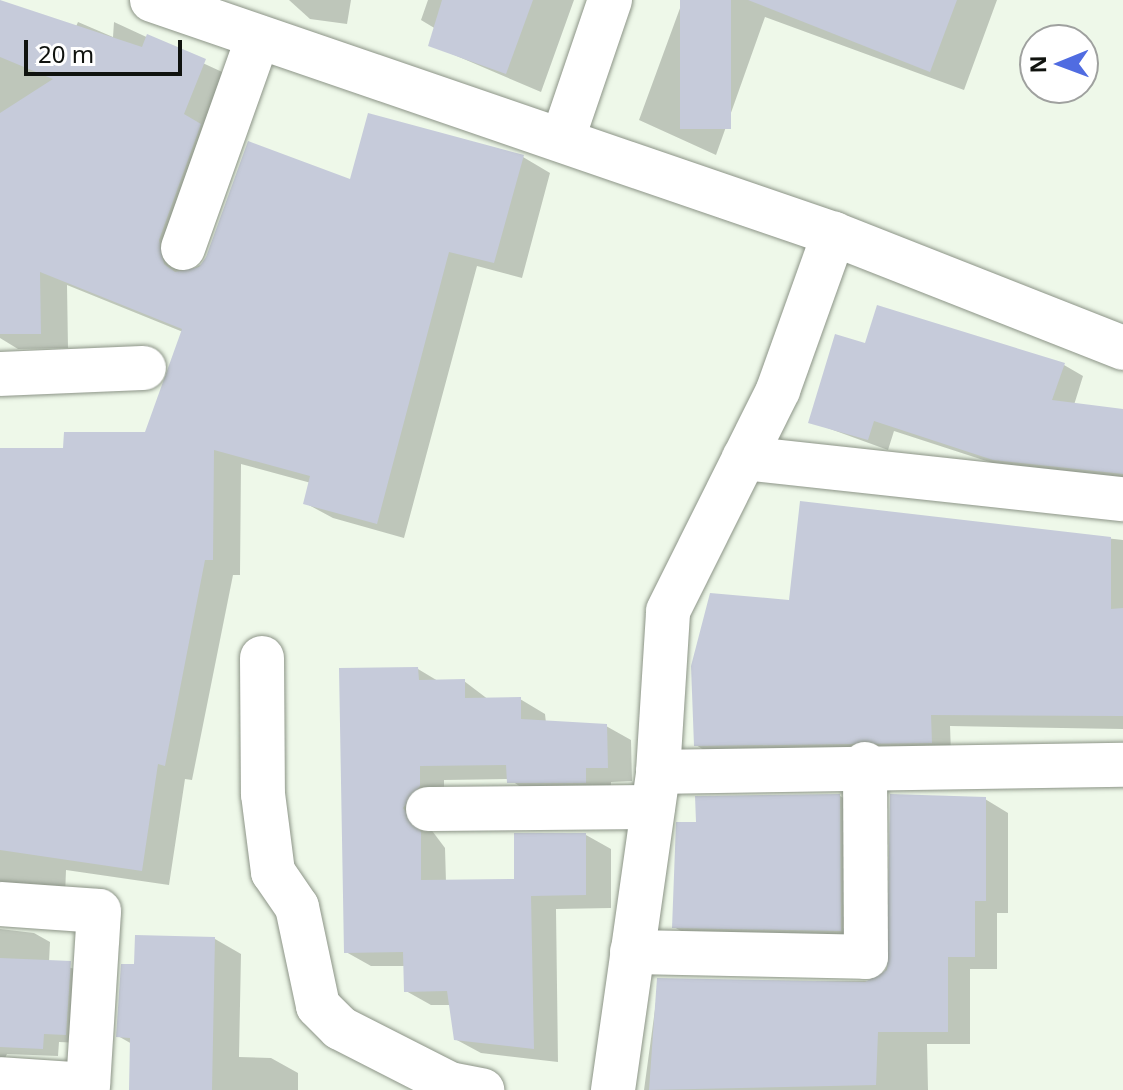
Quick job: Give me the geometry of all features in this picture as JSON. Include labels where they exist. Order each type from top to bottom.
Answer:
[{"type":"street","points":[[152,0],[563,138],[834,234],[1123,348]]},
{"type":"street","points":[[563,138],[610,0]]},
{"type":"street","points":[[183,248],[258,37]]},
{"type":"street","points":[[613,1090],[656,790],[668,611],[778,390],[834,234]]},
{"type":"street","points":[[0,374],[144,368]]},
{"type":"street","points":[[744,458],[1123,499]]},
{"type":"street","points":[[262,658],[263,794],[273,872],[297,907],[318,1006],[340,1028],[450,1084],[482,1090]]},
{"type":"street","points":[[632,952],[866,957],[865,764]]},
{"type":"street","points":[[428,809],[656,790],[865,764],[1123,765]]},
{"type":"street","points":[[0,904],[99,911],[88,1085],[0,1079]]},
{"type":"building","points":[[0,0],[142,47],[147,34],[206,59],[184,114],[201,124],[159,240],[164,264],[175,272],[199,267],[206,257],[248,141],[350,179],[368,113],[524,155],[494,263],[449,252],[377,524],[303,504],[310,476],[214,450],[213,560],[205,560],[165,766],[158,764],[142,871],[0,850],[0,448],[63,448],[64,432],[145,432],[182,329],[40,272],[41,334],[0,334],[0,113],[53,79],[0,57]]},
{"type":"building","points":[[442,0],[533,0],[506,74],[428,46]]},
{"type":"building","points":[[680,0],[731,0],[731,129],[680,129]]},
{"type":"building","points":[[748,0],[957,0],[930,72]]},
{"type":"building","points":[[877,305],[1065,363],[1052,400],[1123,409],[1123,474],[993,460],[874,421],[868,440],[808,423],[835,334],[865,343]]},
{"type":"building","points":[[800,501],[1111,537],[1111,609],[1123,608],[1123,716],[931,715],[932,743],[694,746],[691,666],[710,593],[789,600]]},
{"type":"building","points":[[418,667],[419,680],[465,679],[465,698],[521,697],[521,719],[607,724],[608,768],[586,768],[586,783],[507,783],[506,765],[420,766],[420,786],[403,808],[421,832],[421,880],[514,879],[514,833],[586,833],[586,895],[531,896],[534,1049],[454,1040],[447,991],[404,992],[403,952],[344,953],[339,668]]},
{"type":"building","points":[[840,794],[841,931],[672,928],[676,822],[696,822],[695,796]]},
{"type":"building","points":[[890,794],[986,797],[986,901],[975,901],[975,957],[948,957],[948,1032],[878,1032],[876,1085],[649,1090],[657,978],[865,982],[887,970]]},
{"type":"building","points":[[135,935],[215,937],[212,1090],[129,1090],[130,1038],[116,1037],[121,964],[134,964]]},
{"type":"building","points":[[0,958],[71,961],[66,1035],[44,1034],[43,1049],[0,1047]]}]
